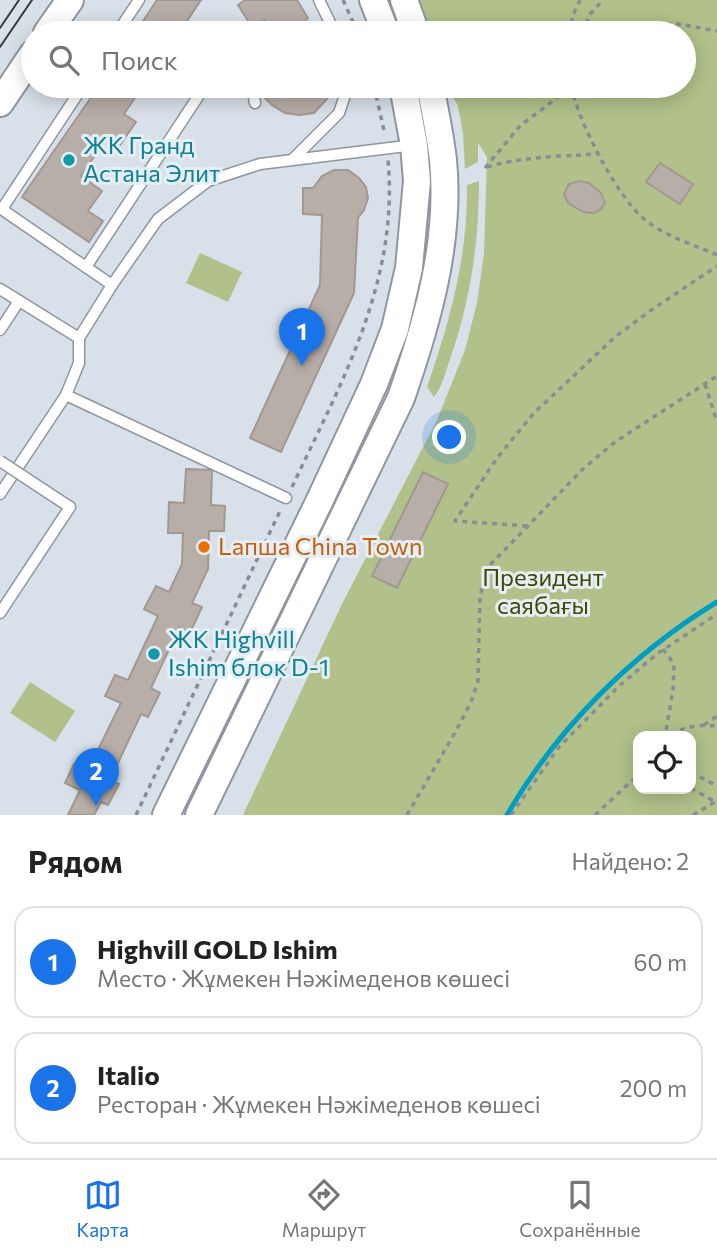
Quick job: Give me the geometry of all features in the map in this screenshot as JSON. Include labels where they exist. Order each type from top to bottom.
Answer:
[{"type":"main road","points":[[55,21],[69,0]]},
{"type":"main road","points":[[373,0],[381,21]]},
{"type":"main road","points":[[404,0],[412,21]]},
{"type":"main road","points":[[0,103],[21,72]]},
{"type":"main road","points":[[166,815],[320,502],[374,384],[395,329],[409,268],[415,225],[415,145],[405,98]]},
{"type":"main road","points":[[199,815],[401,398],[414,359],[428,311],[439,255],[443,210],[443,163],[432,98]]},
{"type":"lane","points":[[125,21],[139,0]]},
{"type":"lane","points":[[320,0],[330,21]]},
{"type":"lane","points":[[75,98],[1,209],[112,285]]},
{"type":"lane","points":[[86,267],[197,98]]},
{"type":"lane","points":[[254,98],[255,103]]},
{"type":"lane","points":[[292,160],[340,113],[344,98]]},
{"type":"lane","points":[[0,494],[66,395],[79,363],[79,338],[158,219],[208,181],[260,164],[415,145]]},
{"type":"lane","points":[[0,289],[79,338]]},
{"type":"lane","points":[[0,330],[19,301]]},
{"type":"lane","points":[[66,395],[286,498]]},
{"type":"lane","points":[[0,461],[70,508],[0,613]]},
{"type":"path","points":[[343,0],[353,21]]},
{"type":"path","points":[[572,21],[580,0]]},
{"type":"path","points":[[587,21],[603,0]]},
{"type":"path","points":[[696,27],[717,31]]},
{"type":"path","points":[[136,815],[356,352],[378,284],[386,240],[390,186],[387,148],[377,98]]},
{"type":"path","points":[[556,98],[520,125],[485,168],[511,160],[599,153]]},
{"type":"path","points":[[576,98],[587,134],[632,209],[649,224],[717,255]]},
{"type":"path","points":[[527,526],[455,521],[496,458],[534,413],[615,337],[717,265]]},
{"type":"path","points":[[408,815],[456,731],[478,681],[480,595],[491,564],[584,468],[615,442],[717,376]]},
{"type":"path","points":[[705,384],[717,422]]},
{"type":"path","points":[[511,815],[559,747],[619,685],[663,649],[717,614]]},
{"type":"path","points":[[663,649],[674,664],[673,690],[666,731]]},
{"type":"path","points":[[704,725],[717,716]]},
{"type":"path","points":[[681,731],[704,725],[717,726]]},
{"type":"path","points":[[696,775],[717,786]]},
{"type":"path","points":[[595,815],[633,780]]},
{"type":"path","points":[[696,791],[717,802]]},
{"type":"path","points":[[693,815],[717,802]]},
{"type":"green space","name":"Президент саябағы","points":[[413,0],[717,0],[717,815],[243,815],[342,604],[437,420],[465,350],[477,303],[484,253],[487,157],[478,143],[478,162],[465,169],[458,106],[454,98],[696,98],[696,21],[421,21]]},
{"type":"green space","points":[[479,181],[475,250],[468,295],[445,376],[434,397],[427,387],[443,338],[461,263],[467,185]]},
{"type":"green space","points":[[200,253],[242,272],[228,302],[186,283]]},
{"type":"green space","points":[[30,682],[75,711],[55,742],[10,713]]},
{"type":"building","points":[[157,0],[201,0],[187,21],[143,21]]},
{"type":"building","points":[[245,0],[297,0],[308,18],[306,21],[248,21],[238,5]]},
{"type":"building","name":"ЖК Гранд Астана Элит","points":[[91,98],[135,98],[124,114],[136,122],[120,145],[108,136],[81,176],[102,191],[88,211],[103,221],[89,242],[22,197]]},
{"type":"building","points":[[265,98],[327,98],[314,113],[299,115],[285,113]]},
{"type":"building","points":[[660,163],[693,184],[680,204],[646,182]]},
{"type":"building","points":[[334,170],[348,170],[359,178],[366,187],[368,198],[358,218],[354,293],[281,452],[250,438],[320,285],[322,215],[303,214],[303,188],[313,188],[322,176]]},
{"type":"building","points":[[579,181],[589,183],[601,193],[605,203],[600,210],[594,213],[583,212],[568,203],[564,194],[569,184]]},
{"type":"building","name":"ЖК Highvill Ishim блок D-1","points":[[186,469],[212,470],[211,505],[225,506],[224,531],[209,531],[208,569],[192,603],[202,607],[190,633],[179,628],[151,688],[160,693],[148,717],[141,714],[110,780],[119,784],[108,805],[101,802],[94,815],[68,815],[80,790],[65,783],[74,764],[88,770],[121,703],[105,696],[115,675],[128,680],[158,616],[144,609],[156,586],[169,592],[182,564],[183,533],[168,533],[169,502],[184,503]]},
{"type":"building","points":[[423,472],[448,484],[397,588],[372,576]]},
{"type":"waterway","points":[[507,815],[549,752],[599,695],[655,645],[717,602]]},
{"type":"tram line","points":[[0,28],[19,0]]},
{"type":"tram line","points":[[0,47],[32,0]]},
{"type":"place","name":"ЖК Гранд Астана Элит","points":[[69,160]]},
{"type":"place","name":"Highvill GOLD Ishim","points":[[302,366]]},
{"type":"place","name":"Lапша China Town","points":[[204,547]]},
{"type":"place","name":"ЖК Highvill Ishim блок D-1","points":[[154,654]]},
{"type":"place","name":"Italio","points":[[96,806]]}]
